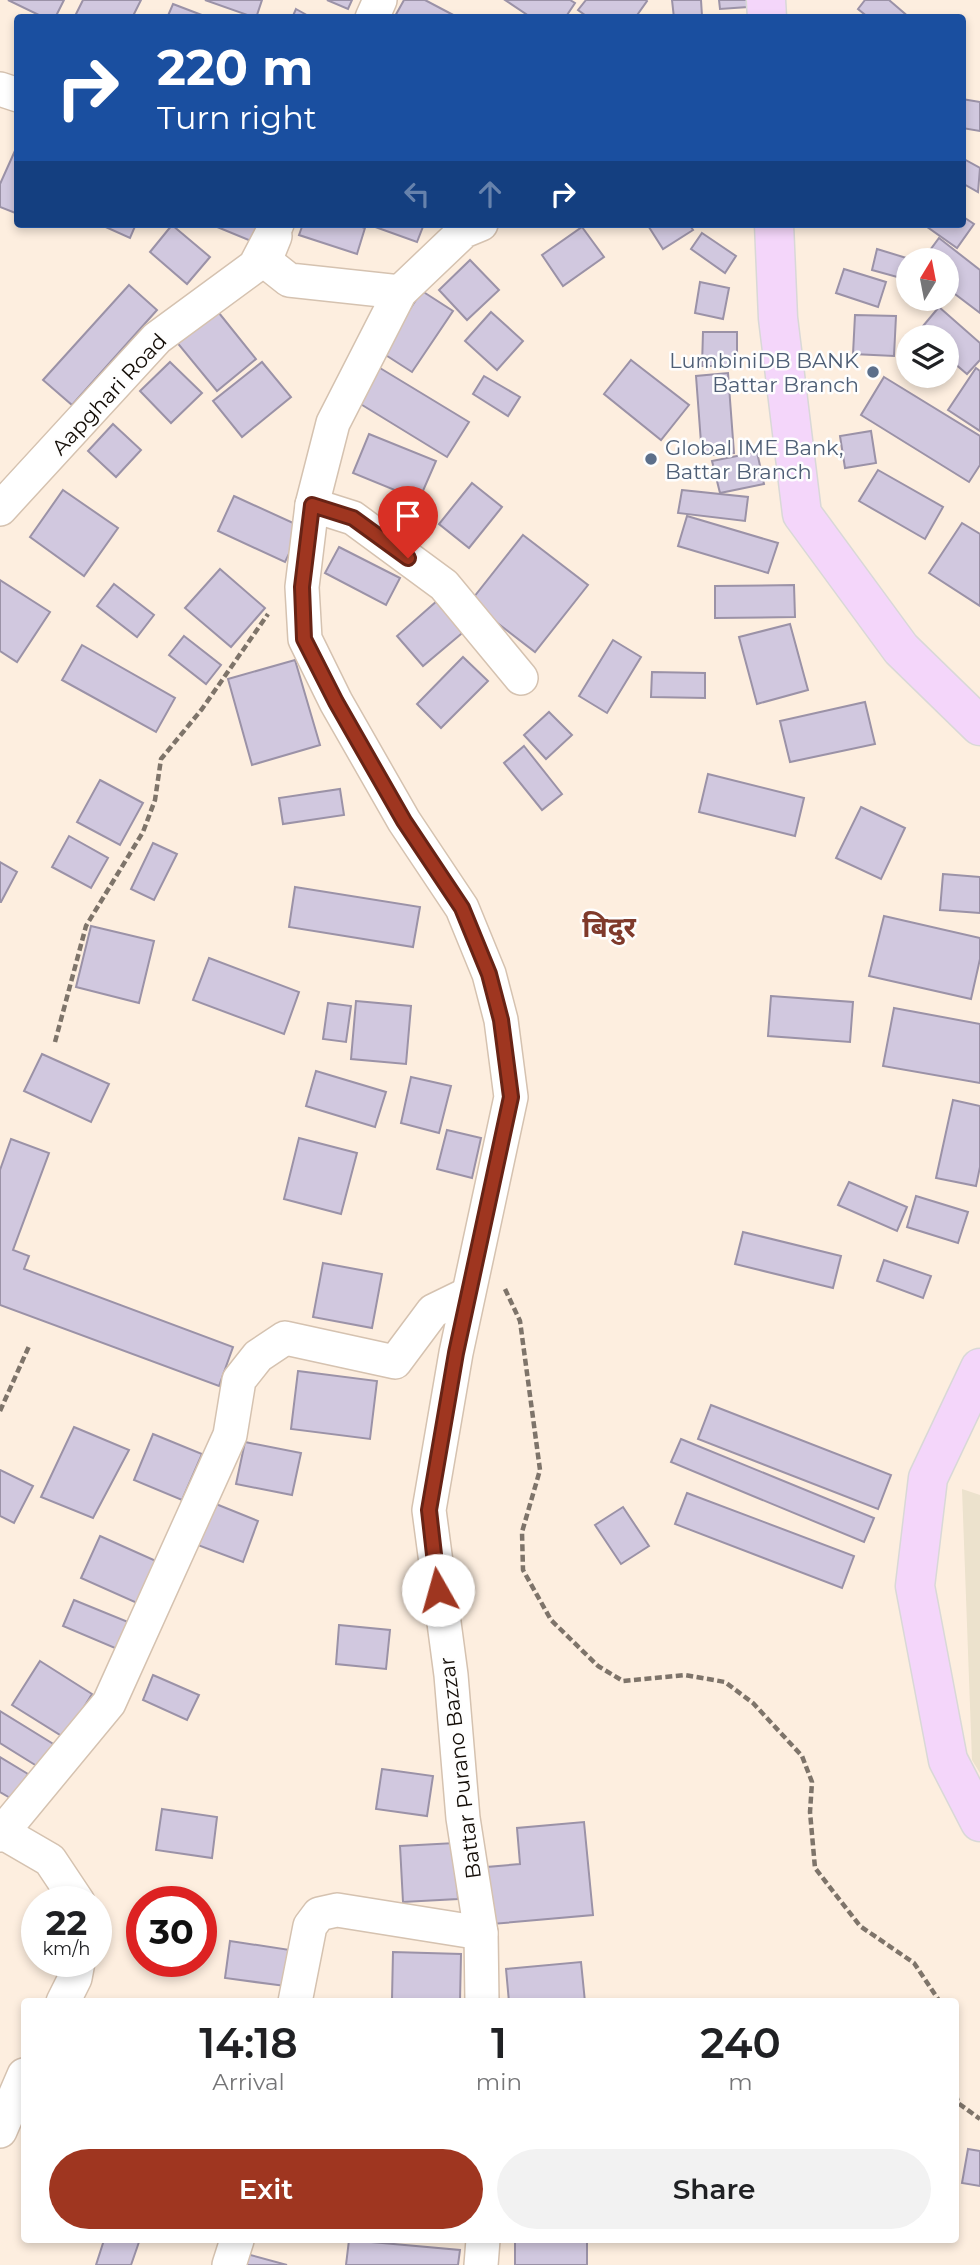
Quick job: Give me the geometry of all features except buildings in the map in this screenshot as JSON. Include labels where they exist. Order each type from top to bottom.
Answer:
[{"type":"main road","points":[[774,228],[778,318],[802,514],[901,649],[980,726]]},
{"type":"main road","points":[[980,1368],[928,1478],[915,1586],[948,1760],[980,1822]]},
{"type":"street","points":[[277,228],[265,261],[289,280],[400,292]]},
{"type":"street","name":"Aapghari Road","points":[[0,509],[157,338],[255,266],[277,228]]},
{"type":"street","name":"Battar Purano Bazzar","points":[[471,228],[464,231],[400,292],[333,423],[312,505],[302,587],[304,639],[336,702],[404,821],[462,908],[489,974],[501,1020],[511,1097],[468,1294],[429,1510],[451,1675],[463,1818],[481,1933],[482,1998]]},
{"type":"street","points":[[312,505],[353,518],[444,585],[521,678]]},
{"type":"street","points":[[67,1886],[50,1860],[1,1833],[109,1703],[230,1435],[239,1380],[258,1356],[285,1338],[395,1362],[433,1311],[468,1294]]},
{"type":"street","points":[[296,1998],[310,1926],[319,1914],[337,1910],[481,1933]]},
{"type":"street","points":[[65,1998],[75,1977]]},
{"type":"street","points":[[0,2131],[21,2090]]},
{"type":"street","points":[[229,2265],[236,2243]]},
{"type":"street","points":[[481,2265],[483,2243]]},
{"type":"path","points":[[55,1042],[86,926],[143,832],[155,800],[161,759],[202,709],[283,592],[302,587]]},
{"type":"path","points":[[481,1239],[520,1321],[540,1471],[522,1532],[523,1570],[551,1620],[598,1666],[623,1681],[684,1675],[725,1682],[753,1703],[802,1756],[812,1782],[810,1812],[816,1868],[860,1926],[914,1963],[937,1998]]},
{"type":"path","points":[[0,1411],[30,1345]]},
{"type":"path","points":[[959,2104],[980,2119]]},
{"type":"shaded area","points":[[962,1489],[980,1495],[980,1773],[972,1760]]},
{"type":"place","name":"LumbiniDB BANK Battar Branch","points":[[873,372]]},
{"type":"place","name":"Global IME Bank, Battar Branch","points":[[651,459]]},
{"type":"district","name":"बिदुर","points":[[609,927]]},
{"type":"route","points":[[408,558],[353,518],[312,505],[302,587],[304,639],[336,702],[404,821],[462,908],[489,974],[501,1020],[511,1097],[456,1353],[429,1510],[438,1590]]}]
